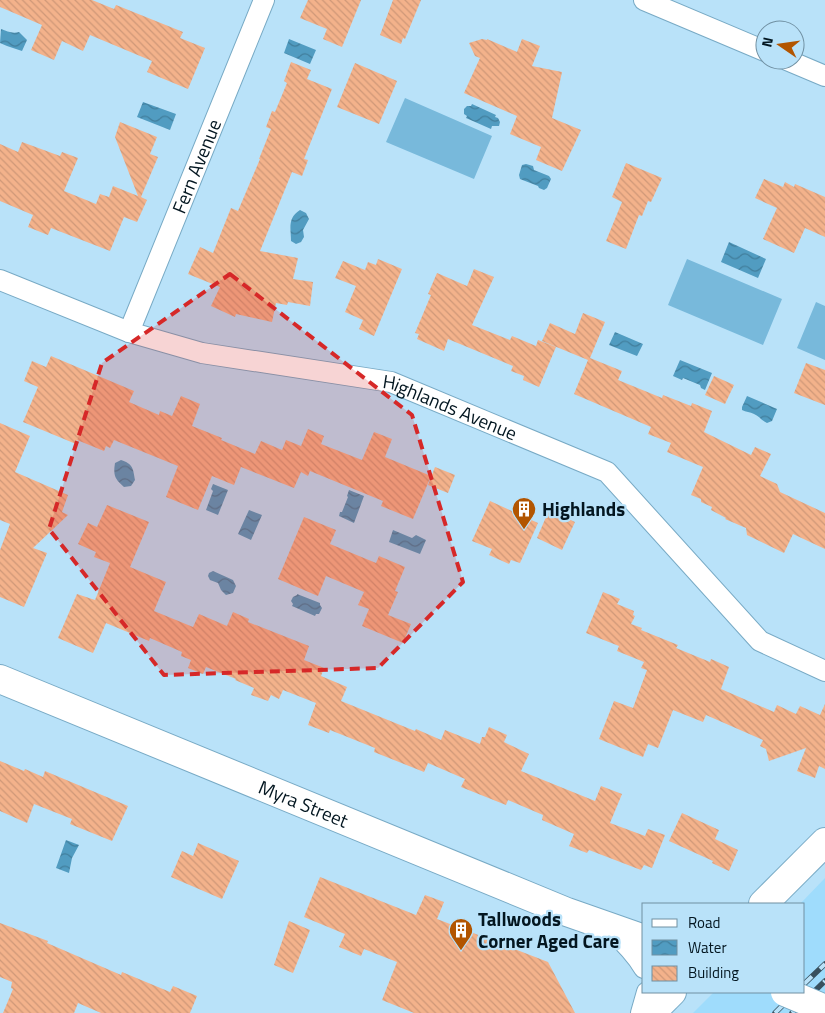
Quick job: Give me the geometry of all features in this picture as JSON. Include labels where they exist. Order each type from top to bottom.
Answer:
[{"type":"main road","name":"Myra Street","points":[[0,679],[567,912],[642,938]]},
{"type":"main road","points":[[764,903],[825,842]]},
{"type":"main road","points":[[651,1013],[671,993]]},
{"type":"main road","points":[[787,993],[825,1009]]},
{"type":"street","name":"Fern Avenue","points":[[129,332],[264,0]]},
{"type":"street","points":[[644,0],[755,47]]},
{"type":"street","points":[[805,68],[825,76]]},
{"type":"street","name":"Highlands Avenue","points":[[0,280],[129,332],[202,354],[391,382],[608,472],[760,641],[825,671]]},
{"type":"street","points":[[605,926],[642,925]]},
{"type":"street","name":"Myra Street","points":[[605,926],[624,942],[642,965]]},
{"type":"street","points":[[641,1013],[647,993]]},
{"type":"highlighted area","points":[[230,274],[412,415],[463,582],[378,668],[164,675],[49,529],[102,363]]},
{"type":"shaded area","points":[[405,98],[492,136],[474,179],[386,142]]},
{"type":"shaded area","points":[[687,259],[782,299],[763,345],[668,305]]},
{"type":"shaded area","points":[[816,302],[825,306],[825,360],[797,348]]},
{"type":"shaded area","points":[[825,878],[825,1013],[693,1013],[713,993],[805,993],[805,903],[801,903]]},
{"type":"water","points":[[1,29],[19,32],[27,40],[22,51],[0,43]]},
{"type":"water","points":[[289,39],[316,50],[310,64],[284,53]]},
{"type":"water","points":[[143,102],[176,114],[170,130],[137,117]]},
{"type":"water","points":[[472,104],[496,115],[495,117],[500,122],[499,126],[492,126],[491,129],[466,118],[464,109]]},
{"type":"water","points":[[522,165],[533,166],[534,170],[549,176],[551,179],[547,188],[544,190],[520,179],[519,175]]},
{"type":"water","points":[[300,210],[306,213],[309,219],[303,230],[304,237],[301,242],[296,244],[291,241],[291,220]]},
{"type":"water","points":[[729,242],[766,259],[758,278],[721,262]]},
{"type":"water","points":[[615,332],[643,344],[637,356],[609,345]]},
{"type":"water","points":[[680,360],[712,373],[705,390],[700,385],[673,376]]},
{"type":"water","points":[[747,396],[777,409],[772,421],[767,423],[756,415],[742,410]]},
{"type":"water","points":[[121,460],[128,463],[133,469],[135,480],[131,486],[124,487],[115,477],[115,463]]},
{"type":"water","points":[[213,484],[228,490],[218,515],[206,510],[213,491],[211,489]]},
{"type":"water","points":[[349,490],[364,496],[354,523],[339,516],[348,497]]},
{"type":"water","points":[[249,510],[262,515],[251,540],[238,534]]},
{"type":"water","points":[[393,530],[412,538],[416,535],[426,540],[420,554],[389,542]]},
{"type":"water","points":[[213,571],[233,580],[236,586],[233,593],[226,595],[218,583],[210,580],[209,573]]},
{"type":"water","points":[[297,594],[320,603],[322,608],[319,614],[315,616],[292,606],[291,601]]},
{"type":"water","points":[[66,840],[79,845],[72,858],[69,873],[56,868]]},
{"type":"building","points":[[0,0],[92,0],[114,9],[116,5],[183,32],[180,38],[205,48],[188,89],[147,72],[152,61],[90,35],[83,51],[62,41],[54,60],[31,50],[42,25],[0,7]]},
{"type":"building","points":[[308,0],[361,0],[342,47],[323,39],[327,29],[300,18]]},
{"type":"building","points":[[393,0],[421,0],[405,39],[403,38],[401,44],[380,35]]},
{"type":"building","points":[[487,39],[517,52],[522,39],[540,46],[532,66],[562,72],[552,118],[581,130],[562,171],[536,160],[541,147],[510,134],[517,116],[464,93],[480,58],[475,56],[469,43]]},
{"type":"building","points":[[291,62],[311,70],[307,79],[332,89],[304,159],[308,160],[302,176],[292,172],[260,251],[298,258],[293,279],[313,282],[310,306],[288,302],[287,305],[276,303],[272,322],[236,314],[235,317],[211,306],[220,287],[188,274],[200,247],[213,253],[231,208],[238,211],[271,129],[266,127],[272,111],[275,112],[287,83],[284,81]]},
{"type":"building","points":[[355,63],[397,81],[379,124],[337,107]]},
{"type":"building","points":[[120,122],[157,137],[150,154],[158,157],[141,197],[147,200],[137,222],[124,217],[110,251],[51,228],[48,235],[28,227],[33,215],[0,201],[0,144],[18,152],[22,142],[60,156],[62,152],[78,158],[64,191],[96,204],[100,194],[109,197],[113,186],[138,196],[115,137]]},
{"type":"building","points":[[626,163],[662,178],[651,202],[648,201],[642,216],[639,215],[626,249],[606,241],[622,202],[612,197]]},
{"type":"building","points":[[764,179],[783,187],[785,182],[794,187],[795,184],[825,197],[825,237],[805,228],[794,253],[763,239],[777,208],[755,198]]},
{"type":"building","points":[[378,259],[402,269],[374,336],[359,329],[363,320],[345,312],[356,286],[335,278],[343,261],[365,270],[368,262],[376,265]]},
{"type":"building","points":[[474,269],[494,277],[472,325],[510,340],[512,336],[536,346],[538,340],[556,347],[539,387],[523,380],[524,376],[511,371],[513,366],[448,339],[444,351],[417,339],[419,334],[415,333],[431,295],[428,294],[437,273],[467,286]]},
{"type":"building","points":[[583,313],[605,322],[590,358],[622,371],[618,380],[662,398],[663,395],[691,406],[692,403],[712,411],[704,432],[751,455],[755,447],[771,454],[760,476],[777,484],[780,492],[825,513],[825,549],[793,534],[784,553],[747,535],[746,528],[725,519],[711,510],[712,507],[701,502],[701,499],[691,495],[703,467],[667,452],[671,443],[648,434],[651,427],[574,394],[588,360],[542,341],[550,323],[575,334]]},
{"type":"building","points":[[51,356],[134,391],[129,402],[159,415],[160,411],[172,416],[181,396],[200,404],[192,426],[255,454],[261,441],[282,450],[286,440],[301,446],[308,429],[324,436],[321,444],[362,460],[374,432],[392,439],[385,457],[431,476],[413,519],[381,506],[383,501],[310,471],[308,476],[301,472],[294,488],[241,467],[234,485],[212,476],[198,510],[166,497],[178,466],[114,440],[110,448],[106,446],[104,451],[77,440],[76,444],[23,422],[38,387],[24,381],[32,361],[46,367]]},
{"type":"building","points":[[806,363],[825,370],[825,405],[794,393]]},
{"type":"building","points":[[714,376],[734,385],[725,404],[705,395]]},
{"type":"building","points":[[0,423],[30,436],[15,472],[68,495],[62,512],[68,515],[33,548],[47,553],[24,607],[0,597],[0,550],[10,524],[0,520]]},
{"type":"building","points":[[435,467],[455,475],[448,493],[428,485]]},
{"type":"building","name":"Highlands","points":[[490,501],[538,523],[520,563],[511,560],[509,564],[489,555],[492,549],[472,541]]},
{"type":"building","points":[[107,505],[149,522],[130,567],[166,582],[154,611],[193,627],[199,614],[227,626],[233,612],[249,619],[248,622],[309,646],[304,660],[324,668],[321,676],[347,687],[341,701],[441,740],[445,730],[480,744],[482,737],[485,737],[489,727],[507,735],[504,742],[529,754],[521,771],[595,801],[601,786],[622,794],[610,823],[645,836],[648,829],[665,835],[652,868],[644,865],[641,870],[589,850],[587,853],[569,846],[574,834],[542,820],[543,815],[508,800],[506,805],[461,787],[465,779],[428,763],[424,772],[374,752],[375,748],[330,730],[329,733],[308,725],[316,703],[283,690],[279,699],[271,695],[268,701],[251,695],[254,688],[206,667],[203,674],[188,668],[191,660],[181,656],[182,652],[150,638],[149,641],[106,623],[93,653],[58,638],[77,594],[95,600],[110,563],[94,557],[96,552],[78,544],[88,523],[97,527]]},
{"type":"building","points":[[549,510],[575,522],[562,550],[537,538]]},
{"type":"building","points":[[304,517],[336,530],[330,544],[376,563],[379,556],[405,567],[395,591],[398,592],[388,615],[411,624],[403,643],[362,626],[369,609],[358,605],[364,592],[326,576],[318,596],[278,579]]},
{"type":"building","points":[[603,592],[620,599],[617,604],[634,611],[633,615],[635,616],[631,624],[642,628],[641,630],[678,645],[676,648],[710,662],[711,659],[729,667],[721,689],[774,712],[777,705],[796,714],[800,706],[820,715],[825,704],[825,769],[819,766],[815,778],[797,771],[806,748],[769,761],[766,749],[760,746],[763,740],[706,715],[703,722],[673,710],[658,748],[648,744],[643,757],[599,739],[614,701],[633,708],[647,670],[641,668],[644,662],[617,651],[619,646],[586,633]]},
{"type":"building","points":[[0,761],[43,777],[45,771],[128,806],[112,841],[70,824],[72,819],[34,804],[27,823],[0,811]]},
{"type":"building","points":[[682,813],[719,830],[715,839],[738,850],[729,871],[712,863],[713,861],[669,841]]},
{"type":"building","points":[[198,843],[239,861],[222,899],[171,877],[182,851],[193,856]]},
{"type":"building","name":"Tallwoods Corner Aged Care","points":[[320,877],[416,915],[425,895],[444,902],[437,919],[548,962],[575,1013],[414,1013],[382,1000],[397,962],[364,949],[361,956],[339,947],[345,934],[304,917]]},
{"type":"building","points":[[289,921],[310,930],[293,973],[274,965]]},
{"type":"building","points":[[0,923],[48,941],[47,943],[121,975],[122,972],[170,992],[173,986],[197,996],[190,1013],[101,1013],[78,1003],[74,1013],[3,1013],[13,989],[11,988],[12,982],[0,977]]},
{"type":"railway","points":[[805,983],[825,964]]},
{"type":"railway","points":[[792,1013],[825,981]]},
{"type":"railway","points":[[775,1013],[795,993]]},
{"type":"place","name":"Highlands","points":[[524,530]]},
{"type":"place","name":"Tallwoods Corner Aged Care","points":[[461,951]]}]
